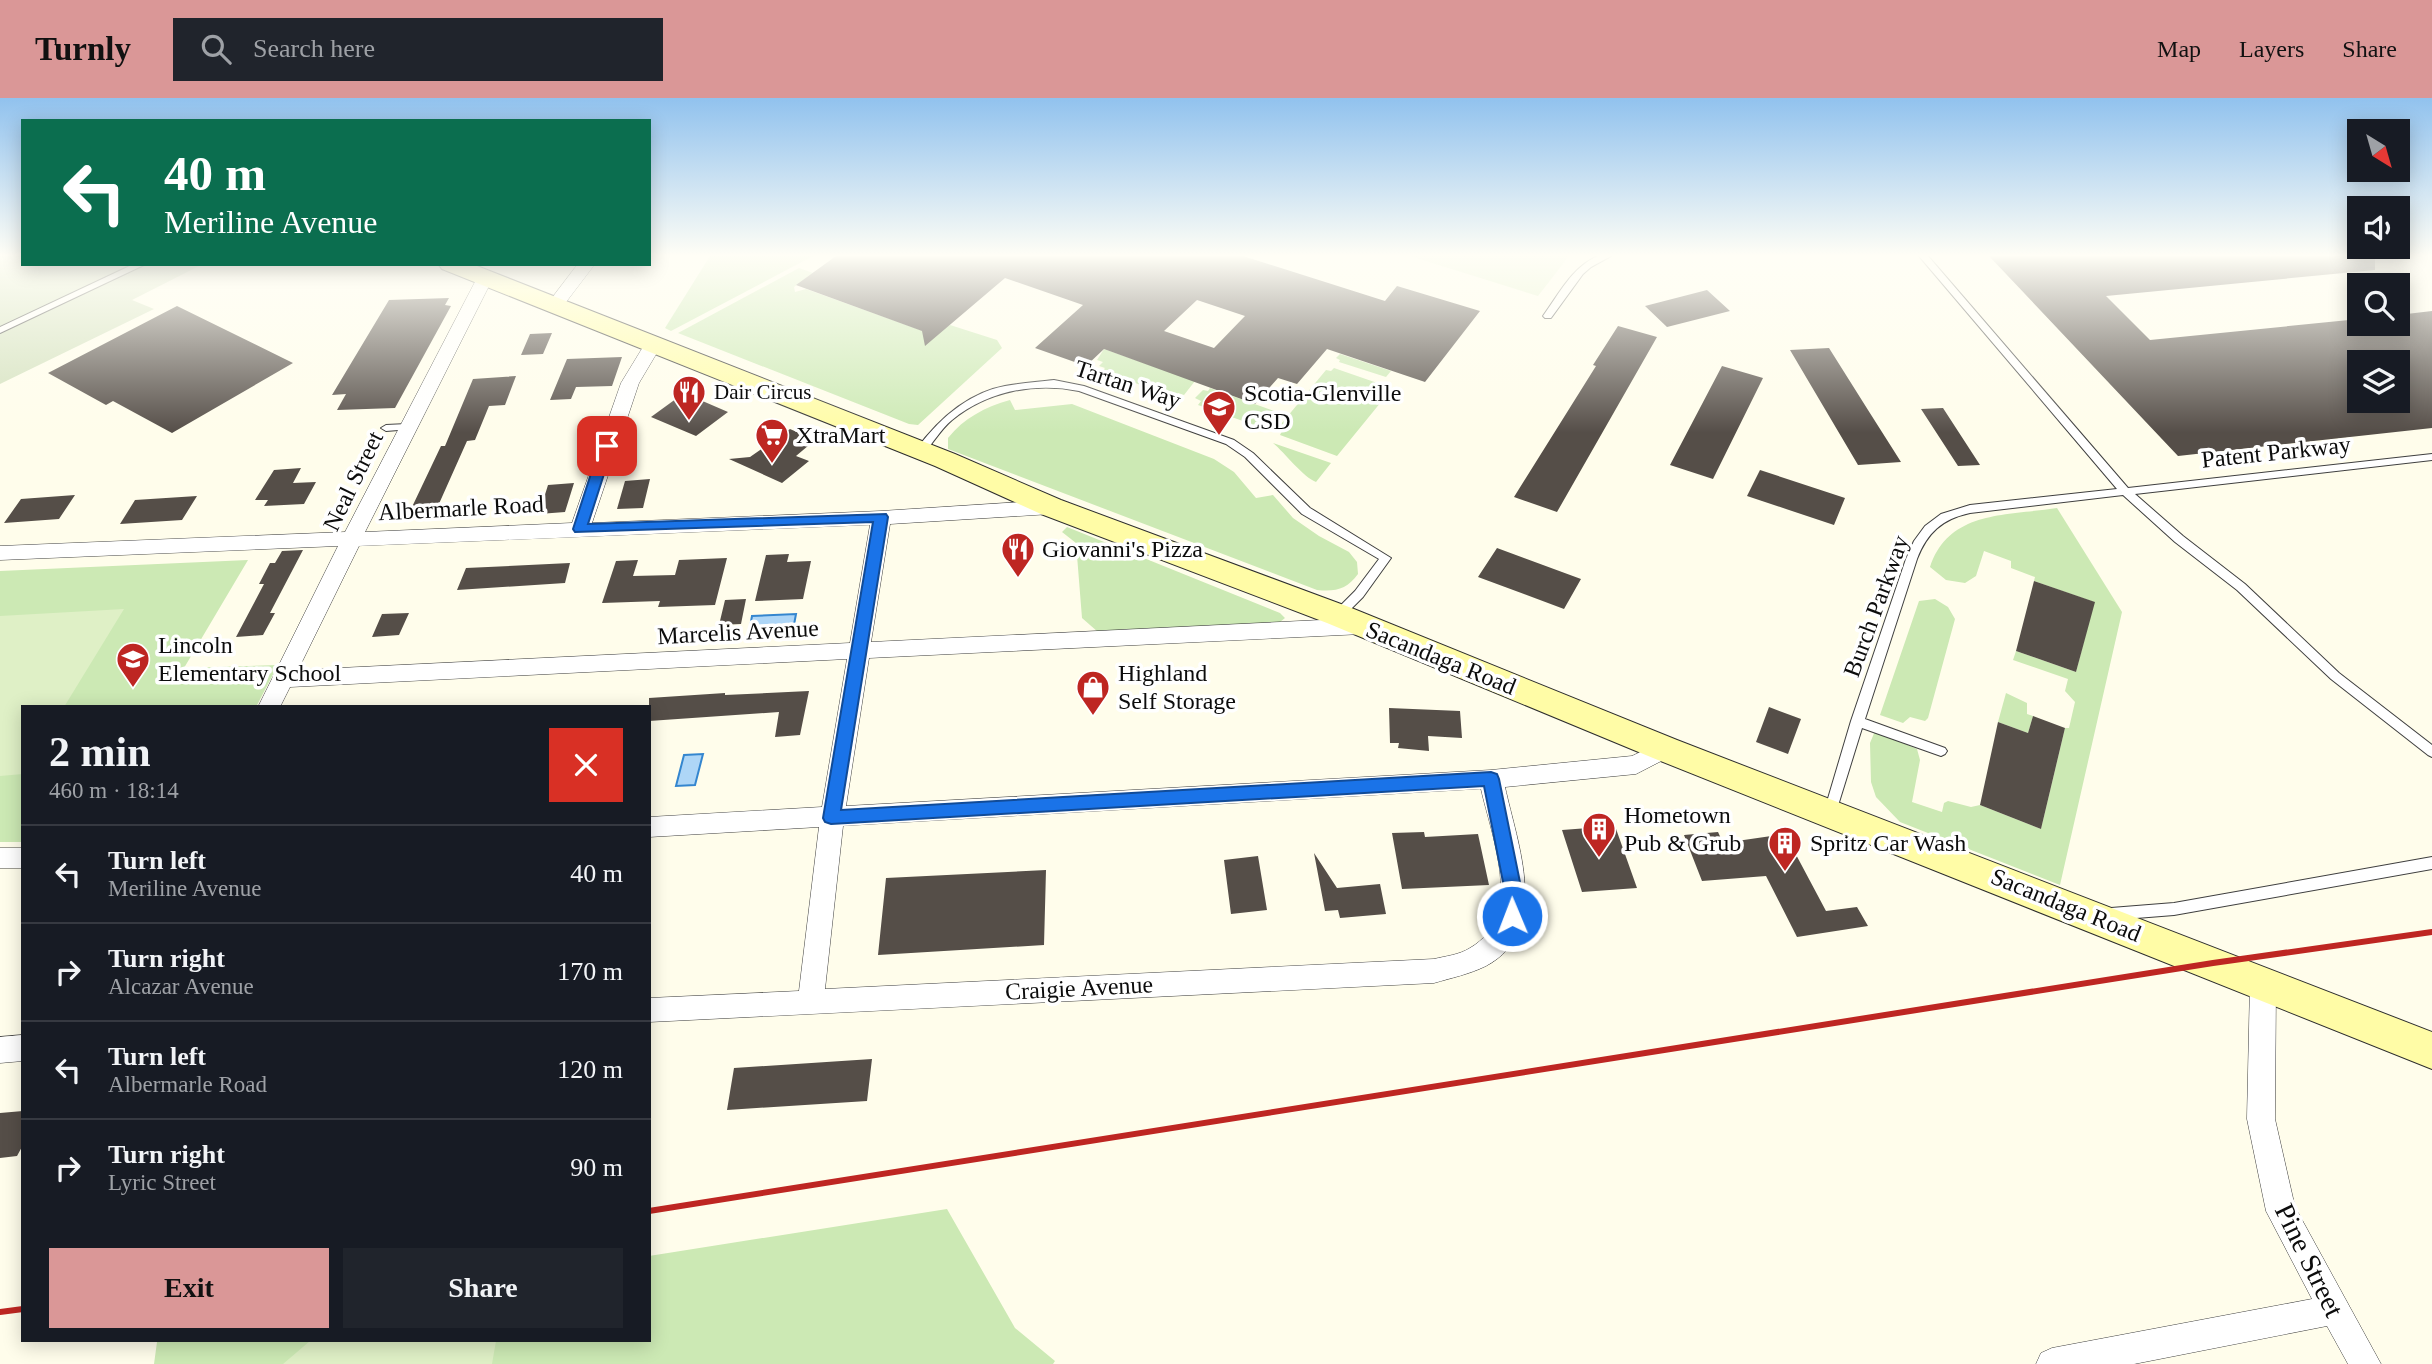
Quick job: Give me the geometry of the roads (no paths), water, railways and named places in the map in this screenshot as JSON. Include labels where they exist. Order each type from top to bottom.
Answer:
[{"type":"main road","name":"Sacandaga Road","points":[[576,315],[920,451],[1051,507],[1350,621],[1665,750],[1830,812],[2432,1051]]},
{"type":"street","name":"Neal Street","points":[[270,705],[407,427],[466,315]]},
{"type":"street","points":[[580,529],[622,404],[652,346]]},
{"type":"street","name":"Albermarle Road","points":[[0,553],[881,517],[1051,507]]},
{"type":"street","points":[[811,1000],[831,818],[881,517]]},
{"type":"street","name":"Marcelis Avenue","points":[[283,679],[858,653],[1350,621]]},
{"type":"street","points":[[651,827],[1491,779],[1636,765],[1665,750]]},
{"type":"street","name":"Craigie Avenue","points":[[651,1010],[1434,971],[1480,956],[1500,940],[1512,916],[1514,892],[1491,779]]},
{"type":"street","points":[[0,858],[21,858]]},
{"type":"street","name":"Pine Street","points":[[2263,984],[2261,1119],[2281,1211],[2365,1364]]},
{"type":"street","points":[[0,1050],[21,1048]]},
{"type":"street","points":[[2052,1364],[2333,1310]]},
{"type":"lane","points":[[0,330],[32,315]]},
{"type":"lane","points":[[1974,315],[2124,490],[2179,539],[2241,587],[2335,676],[2432,752]]},
{"type":"lane","name":"Tartan Way","points":[[920,451],[947,419],[973,401],[1004,390],[1054,383],[1081,388],[1230,442],[1249,455],[1306,511],[1386,558],[1359,594],[1350,621]]},
{"type":"lane","points":[[386,428],[407,427]]},
{"type":"lane","name":"Patent Parkway","points":[[2124,490],[2432,457]]},
{"type":"lane","name":"Burch Parkway","points":[[1830,812],[1857,721],[1922,535],[1933,523],[1950,513],[2124,490]]},
{"type":"lane","points":[[1857,721],[1941,751]]},
{"type":"lane","points":[[2093,916],[2174,909],[2432,863]]},
{"type":"water","points":[[796,614],[793,630],[749,633],[752,616]]},
{"type":"water","points":[[703,754],[695,785],[676,786],[684,755]]},
{"type":"railway","points":[[651,1211],[2213,963],[2432,932]]},
{"type":"railway","points":[[0,1312],[21,1309]]},
{"type":"place","name":"Dair Circus","points":[[689,422]]},
{"type":"place","name":"Scotia-Glenville CSD","points":[[1219,437]]},
{"type":"place","name":"XtraMart","points":[[772,465]]},
{"type":"place","name":"Giovanni's Pizza","points":[[1018,579]]},
{"type":"place","name":"Lincoln Elementary School","points":[[133,689]]},
{"type":"place","name":"Highland Self Storage","points":[[1093,717]]},
{"type":"place","name":"Hometown Pub & Grub","points":[[1599,859]]},
{"type":"place","name":"Spritz Car Wash","points":[[1785,873]]}]
